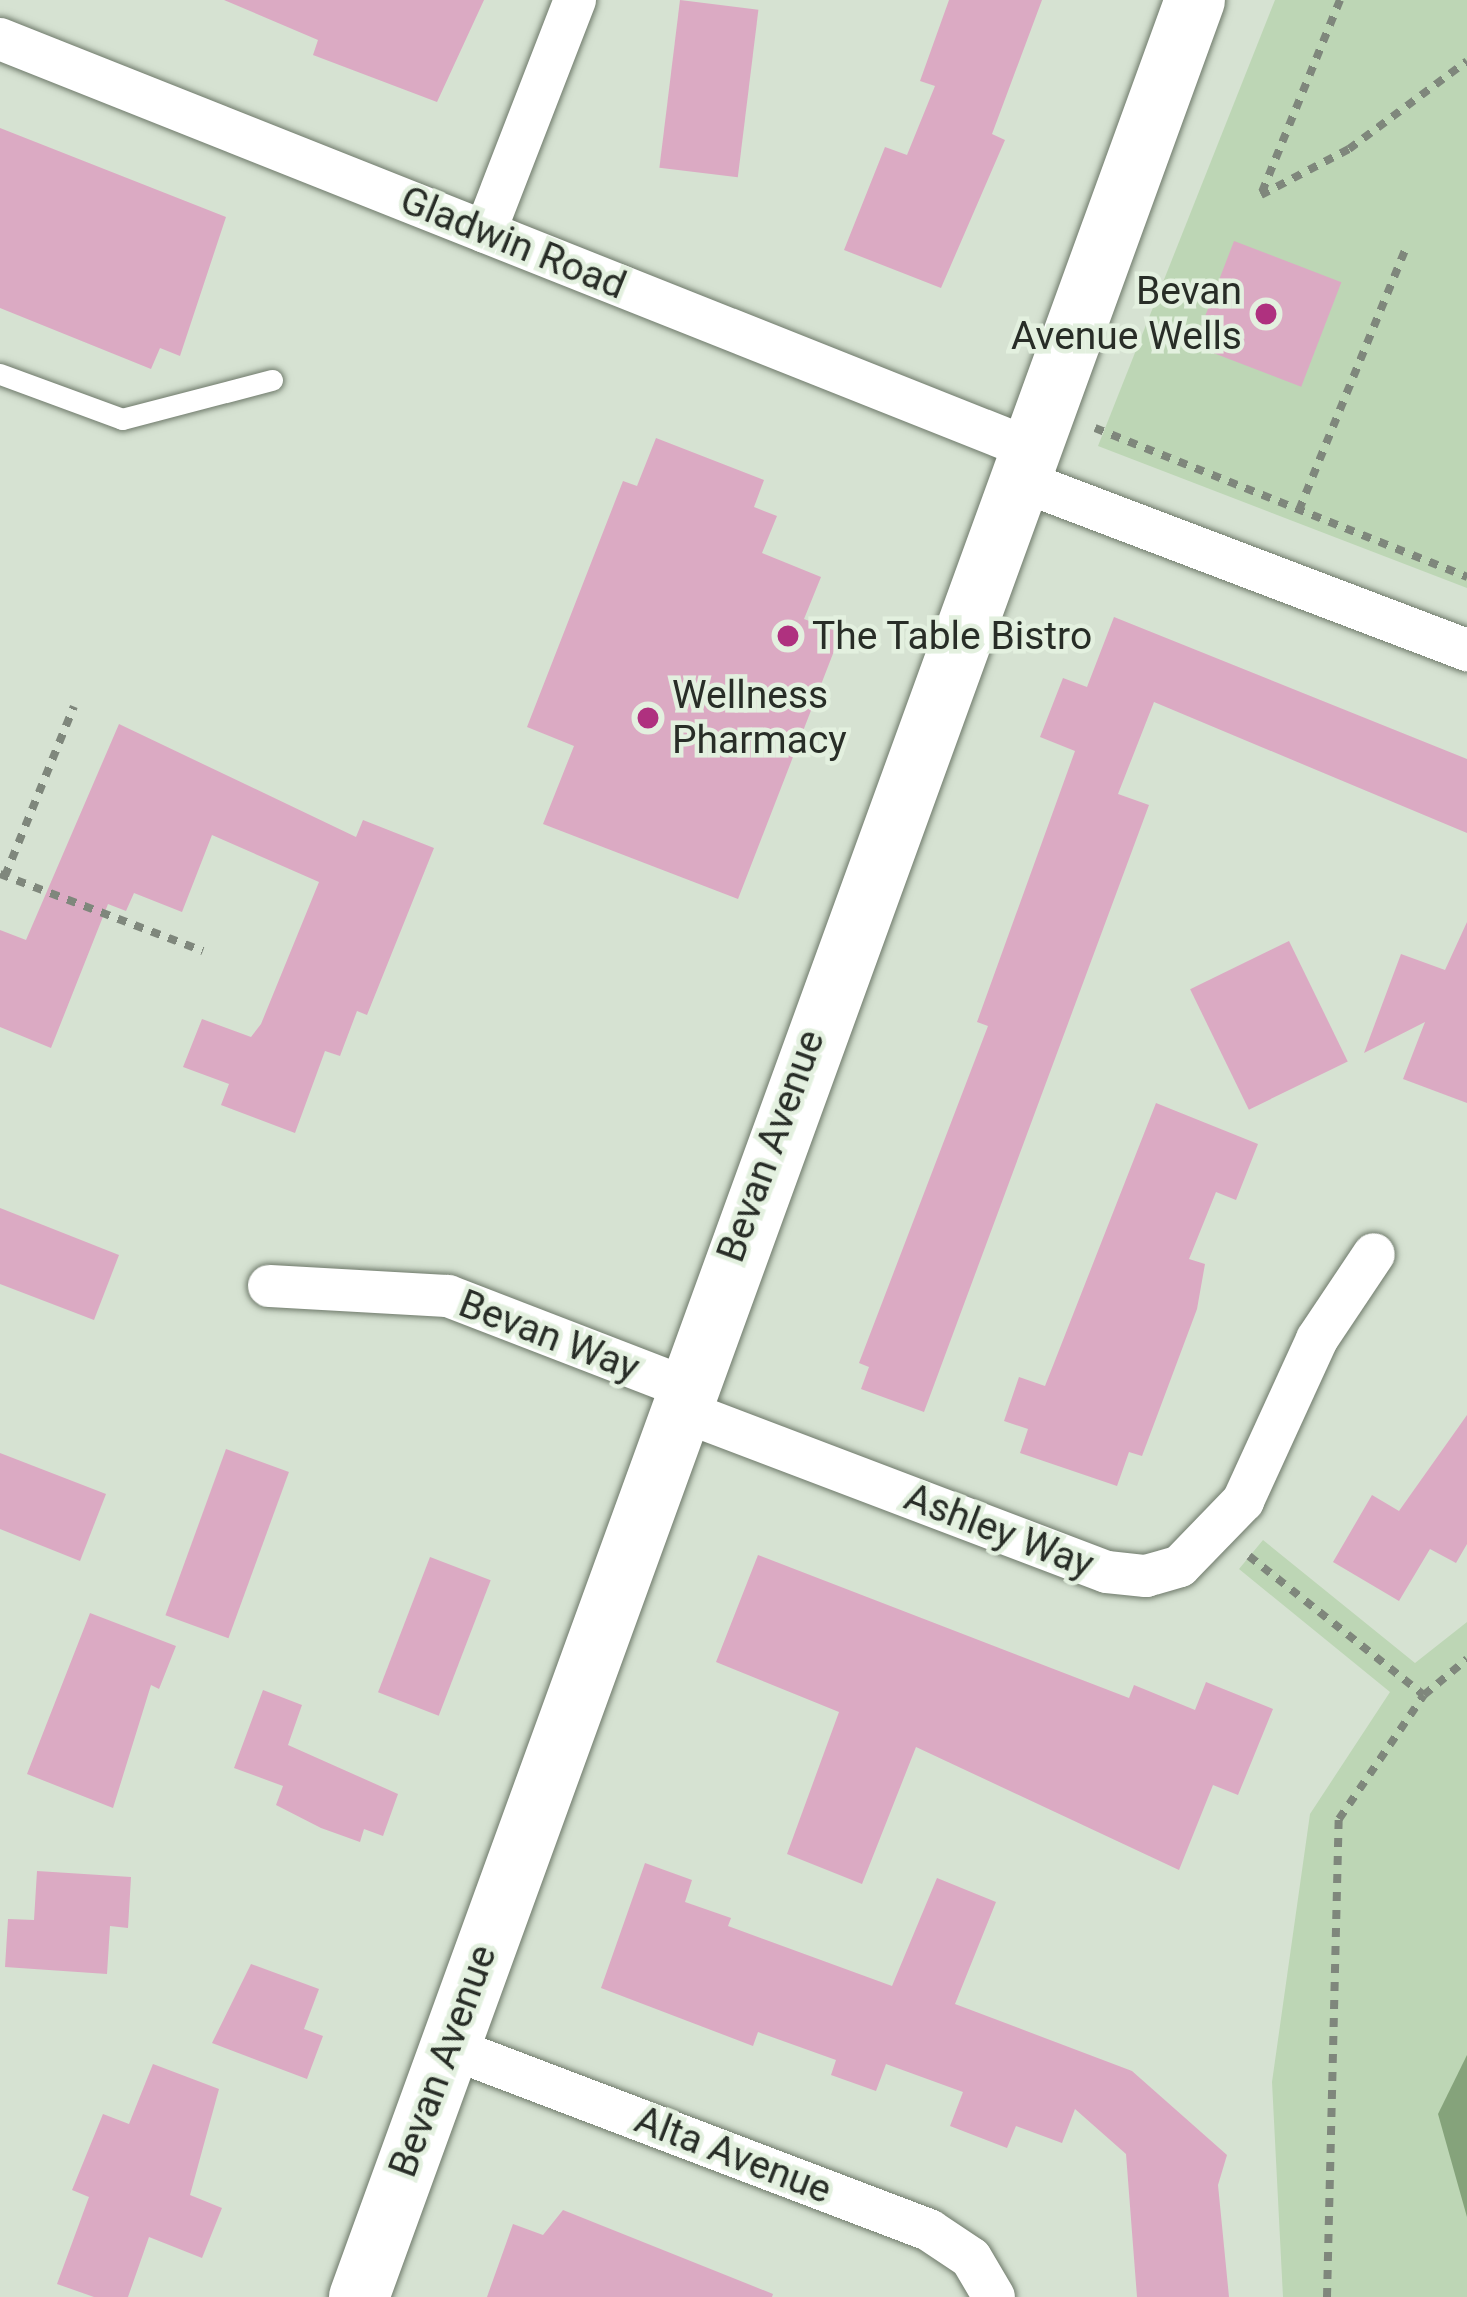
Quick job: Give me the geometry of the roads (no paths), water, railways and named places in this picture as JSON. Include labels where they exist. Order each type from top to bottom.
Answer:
[{"type":"street","points":[[485,232],[575,0]]},
{"type":"street","name":"Bevan Avenue","points":[[359,2297],[679,1398],[1027,444],[1195,0]]},
{"type":"street","name":"Gladwin Road","points":[[0,39],[1027,444],[1467,650]]},
{"type":"street","name":"Ashley Way","points":[[679,1398],[1107,1573],[1180,1566],[1219,1534],[1317,1339],[1374,1254]]},
{"type":"street","name":"Bevan Way","points":[[269,1286],[448,1296],[679,1398]]},
{"type":"street","name":"Alta Avenue","points":[[448,2047],[929,2230],[971,2258],[994,2297]]},
{"type":"lane","points":[[0,374],[122,419],[272,380]]},
{"type":"place","name":"Bevan Avenue Wells","points":[[1266,314]]},
{"type":"place","name":"The Table Bistro","points":[[788,636]]},
{"type":"place","name":"Wellness Pharmacy","points":[[648,718]]}]
